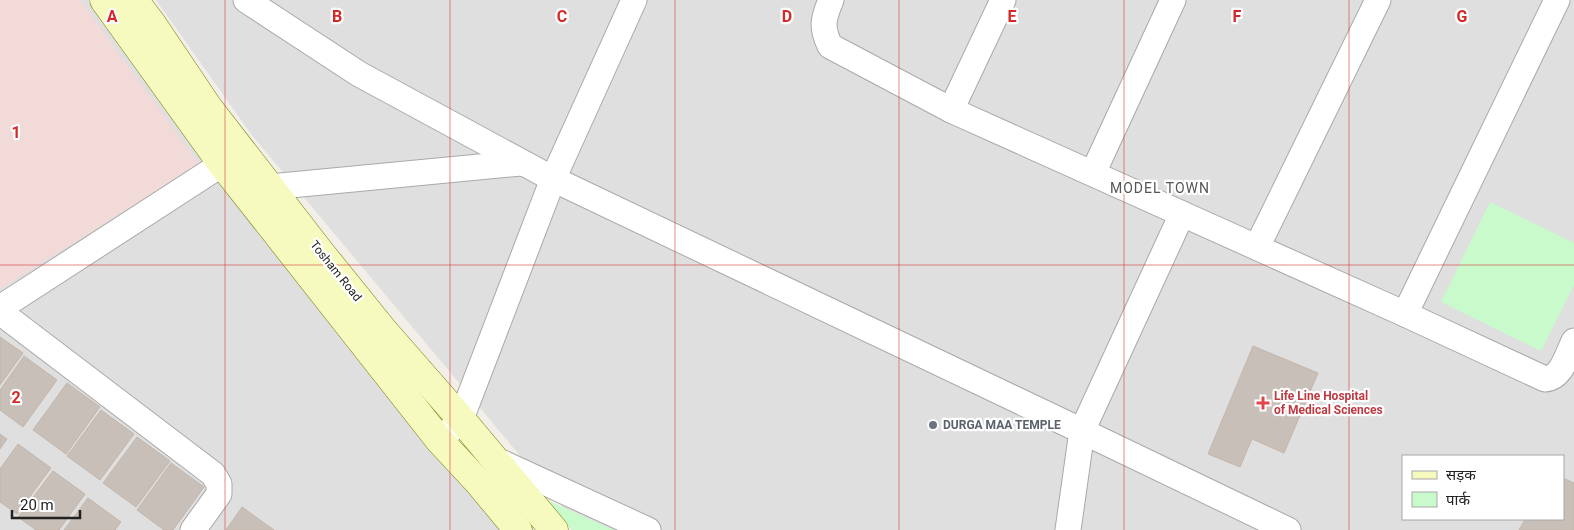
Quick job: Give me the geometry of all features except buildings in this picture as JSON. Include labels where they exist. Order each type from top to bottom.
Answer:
[{"type":"main road","name":"Tosham Road","points":[[104,0],[222,164],[440,440],[518,530]]},
{"type":"main road","name":"Tosham Road","points":[[134,0],[208,107],[384,331],[554,530]]},
{"type":"street","points":[[246,0],[359,74],[553,179],[1288,530]]},
{"type":"street","points":[[440,440],[461,419],[553,179],[634,0]]},
{"type":"street","points":[[831,0],[824,18],[824,33],[830,46],[951,110],[1545,379],[1552,379],[1559,374],[1571,357]]},
{"type":"street","points":[[951,110],[1003,0]]},
{"type":"street","points":[[1093,173],[1173,0]]},
{"type":"street","points":[[1257,247],[1378,0]]},
{"type":"street","points":[[1405,314],[1557,0]]},
{"type":"street","points":[[270,187],[521,162]]},
{"type":"street","points":[[0,308],[222,164]]},
{"type":"street","points":[[1068,530],[1082,431],[1182,214]]},
{"type":"street","points":[[0,312],[213,474],[219,484],[219,494],[193,530]]},
{"type":"street","points":[[494,458],[648,530]]},
{"type":"shaded area","points":[[0,0],[88,0],[149,84],[505,530],[0,530]]},
{"type":"shaded area","points":[[0,0],[80,0],[199,164],[0,289]]},
{"type":"shaded area","name":"MODEL TOWN","points":[[156,0],[1574,0],[1574,530],[582,530],[251,134]]},
{"type":"green space","points":[[1490,202],[1574,243],[1574,285],[1541,351],[1441,302]]},
{"type":"green space","points":[[540,497],[614,530],[572,530]]},
{"type":"place","name":"Life Line Hospital of Medical Sciences","points":[[1263,403]]},
{"type":"place","name":"DURGA MAA TEMPLE","points":[[933,425]]},
{"type":"district","name":"MODEL TOWN","points":[[1160,188]]}]
